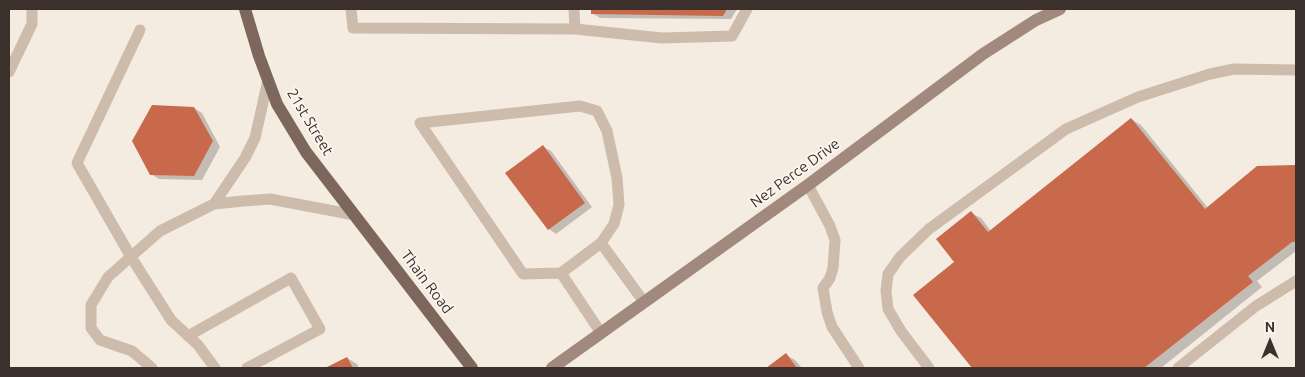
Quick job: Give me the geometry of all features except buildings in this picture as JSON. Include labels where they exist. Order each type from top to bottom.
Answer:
[{"type":"main road","name":"21st Street","points":[[245,9],[259,56],[277,104],[306,152],[355,216]]},
{"type":"main road","name":"Thain Road","points":[[355,216],[472,368]]},
{"type":"street","name":"Nez Perce Drive","points":[[552,368],[808,185],[983,54],[1036,20],[1060,9]]},
{"type":"lane","points":[[9,72],[32,24],[32,9]]},
{"type":"lane","points":[[351,9],[353,28],[575,29],[662,38],[732,36],[747,9]]},
{"type":"lane","points":[[574,9],[575,29]]},
{"type":"lane","points":[[140,30],[77,163],[131,257],[171,320],[198,345],[215,368]]},
{"type":"lane","points":[[929,368],[914,351],[888,309],[886,291],[888,274],[900,257],[929,229],[1066,130],[1138,97],[1210,74],[1234,69],[1296,70]]},
{"type":"lane","points":[[214,204],[245,158],[255,138],[268,80]]},
{"type":"lane","points":[[580,106],[597,111],[607,131],[617,178],[619,205],[614,224],[600,243],[561,273],[523,274],[420,123],[580,106]]},
{"type":"lane","points":[[808,185],[830,226],[835,240],[833,268],[830,278],[823,288],[827,312],[832,327],[859,368]]},
{"type":"lane","points":[[152,368],[132,351],[100,340],[91,328],[91,305],[108,277],[160,231],[214,204],[270,198],[355,216]]},
{"type":"lane","points":[[600,243],[644,302]]},
{"type":"lane","points":[[561,273],[601,333]]},
{"type":"lane","points":[[188,336],[291,278],[320,329],[247,368]]},
{"type":"lane","points":[[1178,368],[1256,306],[1296,281]]}]
